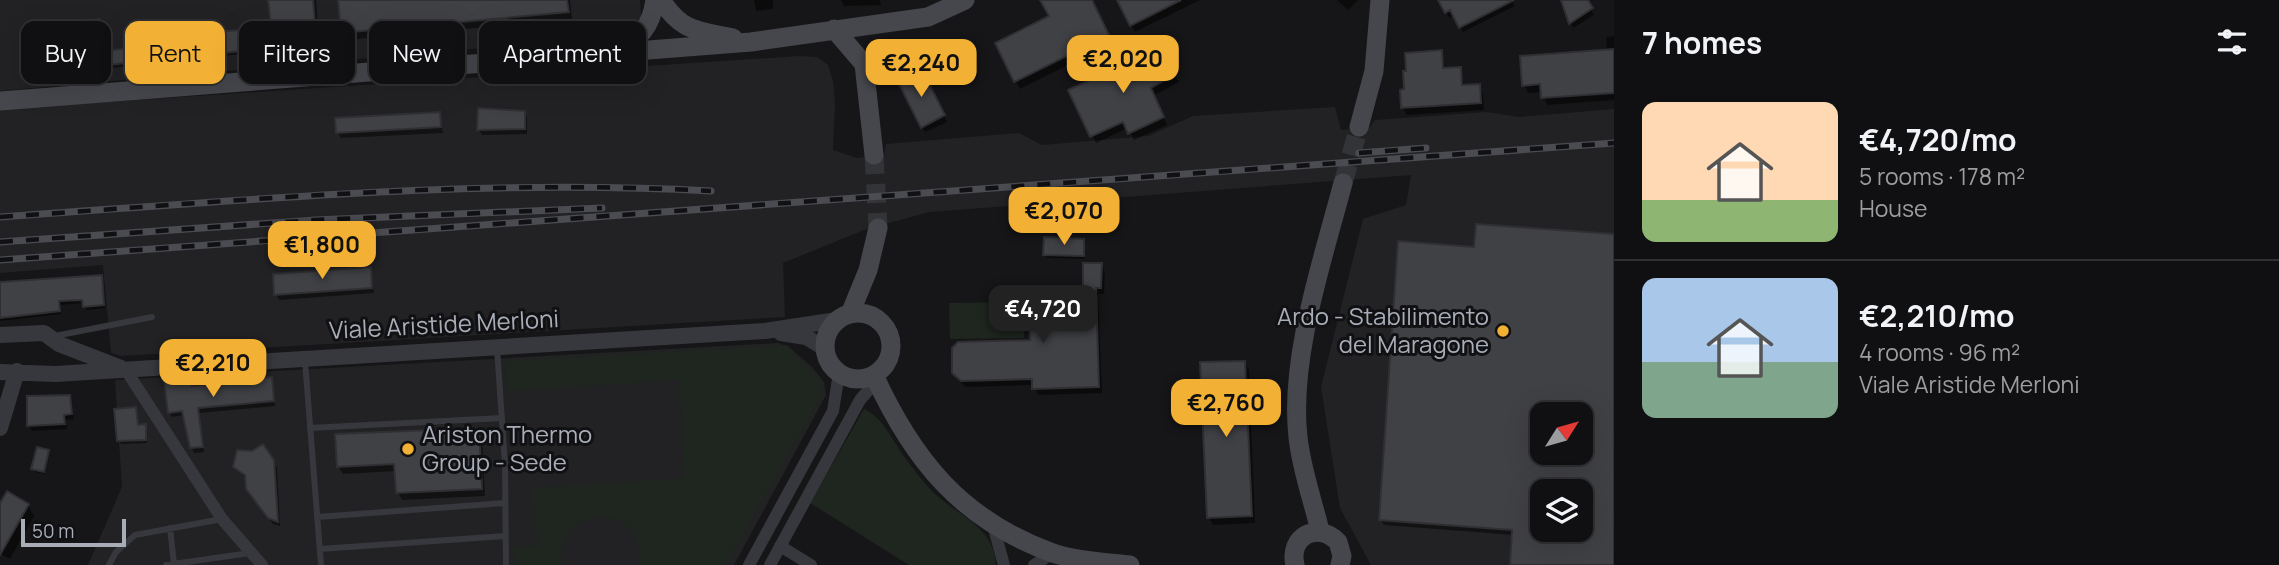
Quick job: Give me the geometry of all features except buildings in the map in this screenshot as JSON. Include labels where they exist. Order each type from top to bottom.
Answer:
[{"type":"main road","points":[[646,31],[654,0]]},
{"type":"main road","points":[[661,0],[674,19],[682,25],[751,43]]},
{"type":"main road","points":[[646,53],[751,43],[928,17],[965,0]]},
{"type":"main road","points":[[1359,127],[1374,71],[1380,0]]},
{"type":"main road","points":[[834,29],[864,64],[874,155]]},
{"type":"main road","points":[[0,101],[479,66]]},
{"type":"main road","points":[[1320,531],[1298,438],[1296,385],[1320,268],[1343,183]]},
{"type":"main road","points":[[878,228],[868,270],[844,317],[830,329],[825,349],[828,359],[839,373],[856,379],[875,378],[921,461],[936,479],[993,526],[1052,553],[1126,565]]},
{"type":"main road","name":"Viale Aristide Merloni","points":[[844,317],[870,314],[886,327],[892,346],[888,362],[875,378]]},
{"type":"main road","points":[[1289,565],[1295,565],[1294,548],[1298,541],[1312,532],[1320,531],[1338,542],[1342,556],[1340,565]]},
{"type":"street","name":"Viale Aristide Merloni","points":[[8,371],[55,374],[765,331],[844,317]]},
{"type":"street","name":"Viale Aristide Merloni","points":[[765,331],[806,337],[825,349]]},
{"type":"street","points":[[0,335],[44,333],[56,341],[126,370],[222,519],[262,565]]},
{"type":"street","points":[[43,372],[57,361],[56,341]]},
{"type":"street","points":[[0,428],[8,371]]},
{"type":"street","points":[[749,565],[833,411],[839,373]]},
{"type":"street","points":[[0,378],[6,400]]},
{"type":"street","points":[[770,565],[860,400],[875,378]]},
{"type":"street","points":[[993,526],[1004,565]]},
{"type":"street","points":[[780,546],[811,565]]},
{"type":"street","points":[[1034,565],[1052,553]]},
{"type":"lane","points":[[56,341],[152,317]]},
{"type":"lane","points":[[497,346],[506,565]]},
{"type":"lane","points":[[304,357],[321,565]]},
{"type":"lane","points":[[310,428],[502,418]]},
{"type":"lane","points":[[317,517],[505,503]]},
{"type":"lane","points":[[109,565],[116,552],[135,535],[222,519]]},
{"type":"lane","points":[[170,528],[174,564]]},
{"type":"lane","points":[[320,548],[505,536]]},
{"type":"lane","points":[[166,565],[251,553]]},
{"type":"shaded area","points":[[0,0],[640,0],[639,21],[479,21],[479,48],[465,50],[465,21],[369,21],[369,58],[355,59],[355,21],[239,21],[239,70],[225,71],[225,21],[125,21],[125,80],[111,81],[111,21],[21,21],[21,84],[79,84],[0,91]]},
{"type":"shaded area","points":[[799,56],[817,57],[828,65],[835,103],[833,150],[857,158],[884,155],[886,144],[1019,133],[1042,145],[1148,136],[1193,116],[1335,107],[1341,130],[1370,127],[1375,120],[1486,112],[1519,117],[1614,109],[1614,565],[1371,565],[1340,508],[1321,387],[1363,219],[1406,205],[1411,175],[929,212],[864,230],[783,263],[785,317],[121,356],[111,353],[103,265],[0,273],[0,109],[377,84],[465,84],[465,78],[479,77],[479,84],[646,84],[646,66]]},
{"type":"shaded area","points":[[1023,302],[1024,338],[950,339],[949,303]]},
{"type":"shaded area","points":[[778,343],[790,348],[812,367],[824,382],[826,395],[734,565],[88,565],[122,487],[115,380]]},
{"type":"shaded area","points":[[787,345],[821,381],[824,391],[726,565],[639,565],[637,543],[629,528],[615,519],[599,517],[583,521],[571,530],[563,545],[563,565],[515,565],[513,548],[538,545],[532,488],[685,478],[679,380],[507,391],[505,361]]},
{"type":"shaded area","points":[[864,409],[883,424],[930,489],[982,531],[994,552],[996,565],[909,565],[810,503]]},
{"type":"tunnel","points":[[1343,183],[1359,127]]},
{"type":"tunnel","points":[[874,155],[878,228]]},
{"type":"railway","points":[[0,260],[1614,143]]},
{"type":"railway","points":[[1359,153],[1426,148]]},
{"type":"railway","points":[[0,217],[267,198],[444,189],[533,187],[711,191]]},
{"type":"railway","points":[[0,242],[315,220],[602,208]]},
{"type":"place","name":"Ardo - Stabilimento del Maragone","points":[[1503,331]]},
{"type":"place","name":"Ariston Thermo Group - Sede","points":[[408,449]]}]
